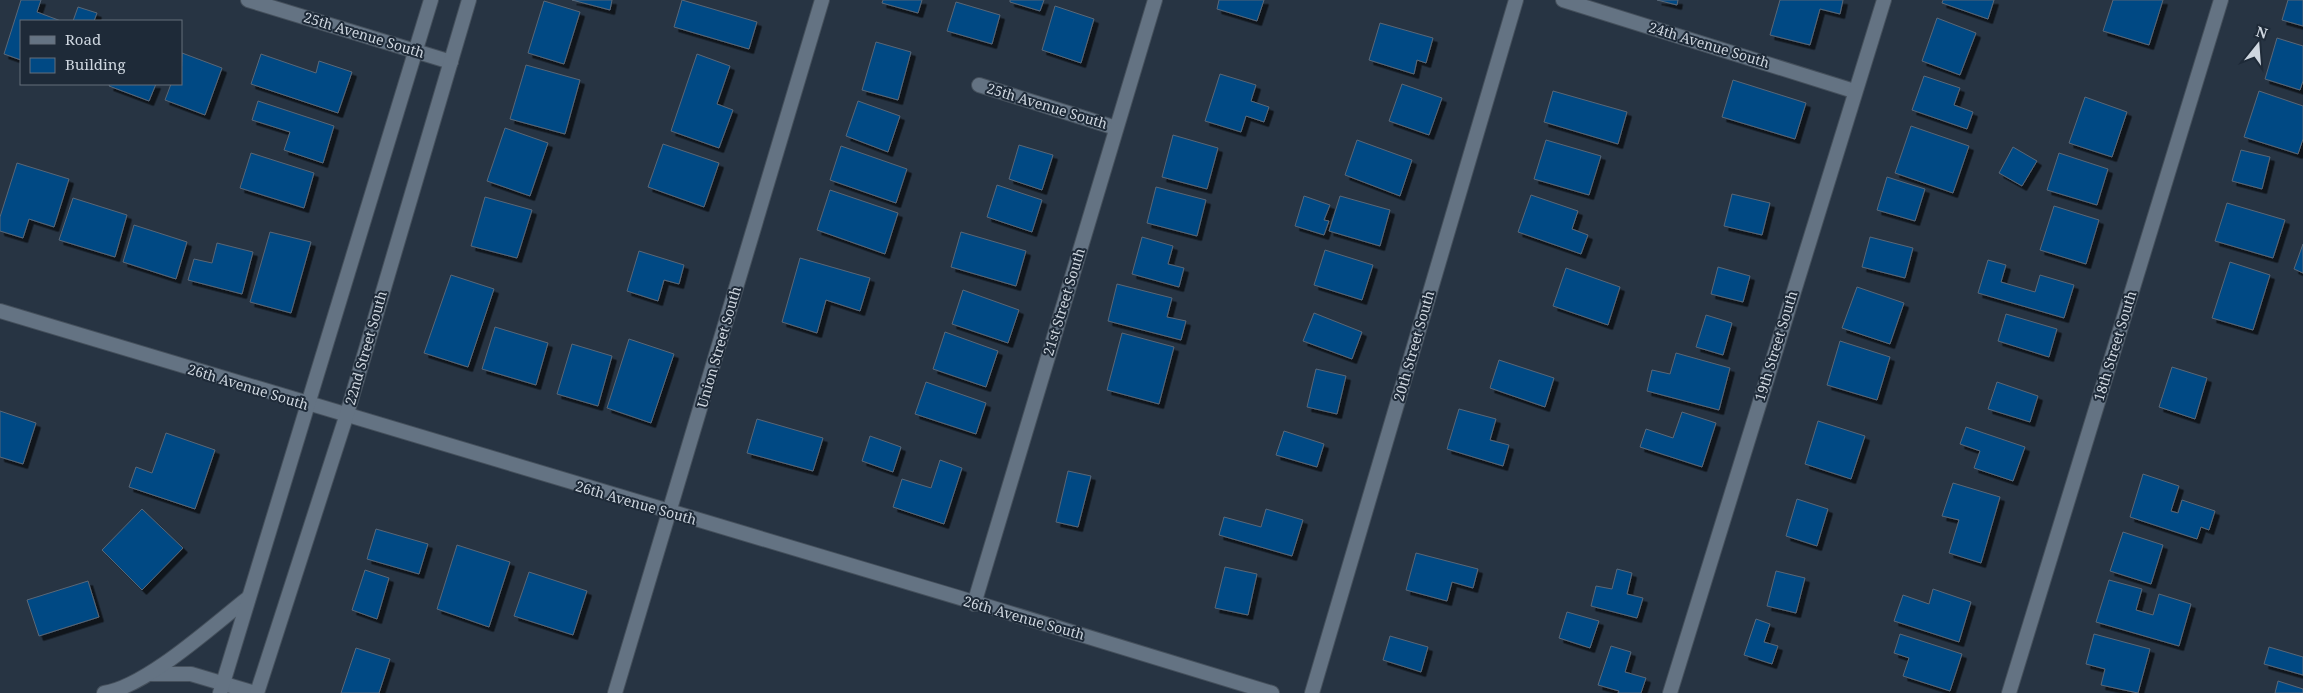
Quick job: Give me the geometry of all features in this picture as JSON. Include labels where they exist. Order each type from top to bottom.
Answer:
[{"type":"street","name":"25th Avenue South","points":[[248,0],[451,62]]},
{"type":"street","points":[[222,688],[431,0]]},
{"type":"street","name":"22nd Street South","points":[[256,693],[346,416],[469,0]]},
{"type":"street","name":"Union Street South","points":[[615,693],[822,0]]},
{"type":"street","name":"21st Street South","points":[[974,604],[1154,0]]},
{"type":"street","name":"20th Street South","points":[[1312,693],[1516,0]]},
{"type":"street","name":"24th Avenue South","points":[[1563,0],[1854,91]]},
{"type":"street","name":"19th Street South","points":[[1670,693],[1854,91],[1884,0]]},
{"type":"street","name":"18th Street South","points":[[2009,693],[2221,0]]},
{"type":"street","name":"25th Avenue South","points":[[978,85],[1116,128]]},
{"type":"street","name":"26th Avenue South","points":[[0,311],[1272,693]]},
{"type":"street","points":[[104,693],[114,691],[150,674],[248,598]]},
{"type":"street","points":[[150,674],[191,674],[222,688],[256,693]]},
{"type":"building","points":[[21,0],[41,0],[37,12],[58,20],[20,20],[20,60],[4,54]]},
{"type":"building","points":[[572,0],[612,0],[610,10]]},
{"type":"building","points":[[682,0],[757,22],[749,49],[674,27]]},
{"type":"building","points":[[883,0],[922,0],[918,13],[882,3]]},
{"type":"building","points":[[1010,0],[1044,0],[1040,11],[1010,2]]},
{"type":"building","points":[[1219,0],[1264,0],[1257,21],[1217,9]]},
{"type":"building","points":[[1657,0],[1678,0],[1677,5]]},
{"type":"building","points":[[1780,0],[1843,0],[1840,14],[1820,9],[1810,45],[1770,35]]},
{"type":"building","points":[[1943,0],[1994,0],[1988,19],[1942,3]]},
{"type":"building","points":[[2113,0],[2163,0],[2149,45],[2103,31]]},
{"type":"building","points":[[2288,0],[2303,0],[2303,26],[2282,20]]},
{"type":"building","points":[[544,1],[580,12],[564,64],[528,53]]},
{"type":"building","points":[[956,2],[1000,15],[992,44],[947,31]]},
{"type":"building","points":[[1055,6],[1094,19],[1081,63],[1042,50]]},
{"type":"building","points":[[78,7],[97,13],[94,20],[73,20]]},
{"type":"building","points":[[1937,18],[1976,33],[1960,75],[1922,61]]},
{"type":"building","points":[[1380,23],[1433,38],[1426,63],[1417,60],[1414,74],[1369,60]]},
{"type":"building","points":[[2277,38],[2303,46],[2303,81],[2300,90],[2265,79]]},
{"type":"building","points":[[876,42],[911,52],[898,100],[862,90]]},
{"type":"building","points":[[182,53],[222,68],[205,115],[165,100],[171,85],[182,85]]},
{"type":"building","points":[[261,54],[316,73],[319,61],[352,72],[338,113],[251,84]]},
{"type":"building","points":[[697,54],[730,66],[717,104],[733,110],[719,148],[671,131]]},
{"type":"building","points":[[526,65],[580,80],[565,134],[510,119]]},
{"type":"building","points":[[1220,74],[1256,85],[1251,101],[1269,107],[1264,122],[1246,116],[1241,132],[1205,121]]},
{"type":"building","points":[[1924,76],[1960,88],[1954,105],[1973,112],[1967,129],[1912,110]]},
{"type":"building","points":[[1733,80],[1806,103],[1795,139],[1722,117]]},
{"type":"building","points":[[1402,84],[1442,98],[1429,135],[1389,121]]},
{"type":"building","points":[[110,85],[156,85],[149,101]]},
{"type":"building","points":[[1553,91],[1627,112],[1618,144],[1544,122]]},
{"type":"building","points":[[2259,91],[2303,106],[2303,139],[2298,154],[2244,137]]},
{"type":"building","points":[[2085,97],[2127,112],[2112,157],[2069,143]]},
{"type":"building","points":[[258,101],[334,126],[323,163],[284,150],[290,132],[252,120]]},
{"type":"building","points":[[858,101],[900,116],[888,152],[846,136]]},
{"type":"building","points":[[1911,126],[1969,146],[1953,193],[1895,173]]},
{"type":"building","points":[[505,128],[548,143],[530,196],[487,181]]},
{"type":"building","points":[[1173,135],[1218,148],[1207,189],[1162,177]]},
{"type":"building","points":[[1357,140],[1412,160],[1400,196],[1345,175]]},
{"type":"building","points":[[1546,140],[1601,156],[1589,195],[1534,179]]},
{"type":"building","points":[[663,144],[719,163],[704,207],[648,187]]},
{"type":"building","points":[[1019,145],[1053,155],[1042,190],[1009,179]]},
{"type":"building","points":[[841,146],[907,169],[896,203],[830,180]]},
{"type":"building","points":[[2013,147],[2037,161],[2022,186],[1999,173]]},
{"type":"building","points":[[2241,150],[2270,157],[2262,189],[2232,181]]},
{"type":"building","points":[[251,153],[314,173],[304,208],[240,188]]},
{"type":"building","points":[[2059,153],[2108,169],[2097,205],[2047,190]]},
{"type":"building","points":[[17,163],[69,179],[54,227],[29,219],[23,238],[0,231],[0,217]]},
{"type":"building","points":[[1887,177],[1925,189],[1915,221],[1877,210]]},
{"type":"building","points":[[997,185],[1042,200],[1032,232],[987,217]]},
{"type":"building","points":[[1156,187],[1206,200],[1197,236],[1147,223]]},
{"type":"building","points":[[830,190],[898,213],[885,254],[817,230]]},
{"type":"building","points":[[1732,194],[1770,203],[1762,235],[1724,226]]},
{"type":"building","points":[[1531,195],[1578,211],[1572,229],[1588,235],[1581,254],[1518,232]]},
{"type":"building","points":[[1304,196],[1330,205],[1324,220],[1329,221],[1324,235],[1295,226]]},
{"type":"building","points":[[1340,196],[1390,210],[1380,246],[1329,231]]},
{"type":"building","points":[[485,197],[532,210],[517,258],[471,246]]},
{"type":"building","points":[[73,198],[127,215],[115,257],[59,240]]},
{"type":"building","points":[[2227,203],[2285,220],[2273,258],[2215,241]]},
{"type":"building","points":[[2054,206],[2099,220],[2086,264],[2040,250]]},
{"type":"building","points":[[134,225],[187,242],[176,279],[123,262]]},
{"type":"building","points":[[270,232],[311,242],[291,313],[250,302]]},
{"type":"building","points":[[961,232],[1026,251],[1016,286],[951,267]]},
{"type":"building","points":[[1142,237],[1173,246],[1168,264],[1184,268],[1179,287],[1132,274]]},
{"type":"building","points":[[1870,237],[1913,248],[1905,278],[1862,267]]},
{"type":"building","points":[[217,243],[253,252],[242,294],[188,280],[194,259],[212,263]]},
{"type":"building","points":[[2303,244],[2303,273],[2294,269]]},
{"type":"building","points":[[1325,250],[1373,265],[1362,300],[1314,285]]},
{"type":"building","points":[[639,251],[684,265],[679,284],[664,280],[658,301],[627,291]]},
{"type":"building","points":[[800,258],[870,278],[860,311],[826,300],[817,333],[782,322]]},
{"type":"building","points":[[1988,260],[2006,265],[2001,282],[2035,292],[2040,275],[2074,285],[2064,318],[1978,293]]},
{"type":"building","points":[[2230,262],[2270,275],[2253,330],[2212,318]]},
{"type":"building","points":[[1718,267],[1750,276],[1743,302],[1711,294]]},
{"type":"building","points":[[1566,268],[1620,287],[1608,325],[1553,306]]},
{"type":"building","points":[[451,275],[494,289],[468,367],[424,353]]},
{"type":"building","points":[[1117,284],[1172,298],[1167,317],[1186,321],[1181,340],[1108,321]]},
{"type":"building","points":[[1857,287],[1904,303],[1890,344],[1842,328]]},
{"type":"building","points":[[963,290],[1019,310],[1008,343],[952,324]]},
{"type":"building","points":[[1314,313],[1362,332],[1352,359],[1303,341]]},
{"type":"building","points":[[2006,314],[2057,329],[2049,357],[1998,341]]},
{"type":"building","points":[[1706,315],[1732,323],[1723,355],[1696,347]]},
{"type":"building","points":[[495,327],[548,343],[536,385],[482,369]]},
{"type":"building","points":[[945,332],[998,351],[986,387],[933,369]]},
{"type":"building","points":[[1122,333],[1174,347],[1159,404],[1107,390]]},
{"type":"building","points":[[629,339],[674,354],[651,423],[607,408]]},
{"type":"building","points":[[1840,341],[1890,357],[1877,400],[1827,385]]},
{"type":"building","points":[[572,344],[612,356],[598,406],[557,394]]},
{"type":"building","points":[[1676,353],[1730,368],[1719,410],[1647,391],[1652,370],[1670,374]]},
{"type":"building","points":[[1499,360],[1554,378],[1545,407],[1490,388]]},
{"type":"building","points":[[2172,367],[2207,378],[2195,419],[2159,407]]},
{"type":"building","points":[[1316,369],[1346,376],[1337,414],[1307,407]]},
{"type":"building","points":[[926,382],[986,403],[976,434],[915,414]]},
{"type":"building","points":[[1997,382],[2038,396],[2030,422],[1988,409]]},
{"type":"building","points":[[1459,409],[1496,419],[1490,440],[1509,445],[1503,466],[1447,449]]},
{"type":"building","points":[[0,411],[36,423],[23,464],[0,457]]},
{"type":"building","points":[[1682,412],[1716,423],[1702,467],[1640,447],[1646,429],[1673,438]]},
{"type":"building","points":[[757,419],[823,438],[813,471],[747,453]]},
{"type":"building","points":[[1818,421],[1865,436],[1851,479],[1805,464]]},
{"type":"building","points":[[1966,427],[2025,447],[2013,481],[1974,468],[1980,451],[1960,444]]},
{"type":"building","points":[[1284,431],[1324,444],[1317,467],[1276,455]]},
{"type":"building","points":[[166,433],[215,450],[195,509],[129,487],[136,467],[152,473]]},
{"type":"building","points":[[870,436],[901,447],[893,472],[862,461]]},
{"type":"building","points":[[940,460],[962,468],[944,524],[893,507],[902,479],[931,488]]},
{"type":"building","points":[[1068,471],[1091,476],[1078,527],[1056,522]]},
{"type":"building","points":[[2143,474],[2179,486],[2171,511],[2178,513],[2182,500],[2215,511],[2209,530],[2201,527],[2197,539],[2130,517]]},
{"type":"building","points":[[1953,483],[2000,497],[1981,563],[1949,553],[1959,520],[1942,516]]},
{"type":"building","points":[[1797,499],[1828,509],[1817,546],[1786,536]]},
{"type":"building","points":[[142,509],[183,548],[142,590],[102,550]]},
{"type":"building","points":[[1266,509],[1303,520],[1292,556],[1219,535],[1224,517],[1261,527]]},
{"type":"building","points":[[376,529],[428,544],[419,574],[367,559]]},
{"type":"building","points":[[2123,532],[2163,545],[2151,584],[2110,571]]},
{"type":"building","points":[[457,545],[510,562],[489,627],[437,609]]},
{"type":"building","points":[[1416,553],[1478,569],[1473,588],[1452,582],[1447,601],[1406,590]]},
{"type":"building","points":[[1225,567],[1257,574],[1248,615],[1215,608]]},
{"type":"building","points":[[1617,569],[1632,573],[1627,594],[1643,598],[1637,618],[1591,606],[1596,586],[1612,589]]},
{"type":"building","points":[[365,570],[389,578],[377,619],[352,610]]},
{"type":"building","points":[[1776,571],[1805,578],[1796,613],[1767,606]]},
{"type":"building","points":[[529,572],[587,591],[573,635],[514,616]]},
{"type":"building","points":[[2109,580],[2142,589],[2136,610],[2153,615],[2159,594],[2191,604],[2179,646],[2096,622]]},
{"type":"building","points":[[88,581],[99,617],[39,636],[27,600]]},
{"type":"building","points":[[1933,589],[1971,602],[1959,642],[1894,621],[1903,595],[1929,604]]},
{"type":"building","points":[[1567,612],[1599,621],[1590,648],[1559,638]]},
{"type":"building","points":[[1756,619],[1770,624],[1764,642],[1778,646],[1772,664],[1744,655]]},
{"type":"building","points":[[1900,634],[1962,654],[1950,691],[1903,676],[1909,658],[1894,653]]},
{"type":"building","points":[[2094,634],[2150,649],[2138,693],[2101,685],[2105,669],[2086,664]]},
{"type":"building","points":[[1390,636],[1428,647],[1421,672],[1383,660]]},
{"type":"building","points":[[1611,646],[1631,652],[1625,672],[1646,678],[1641,693],[1618,693],[1619,691],[1598,685]]},
{"type":"building","points":[[2269,647],[2303,657],[2303,675],[2264,664]]},
{"type":"building","points":[[356,648],[390,659],[379,693],[341,693]]},
{"type":"building","points":[[2278,681],[2303,689],[2303,693],[2275,693]]}]
